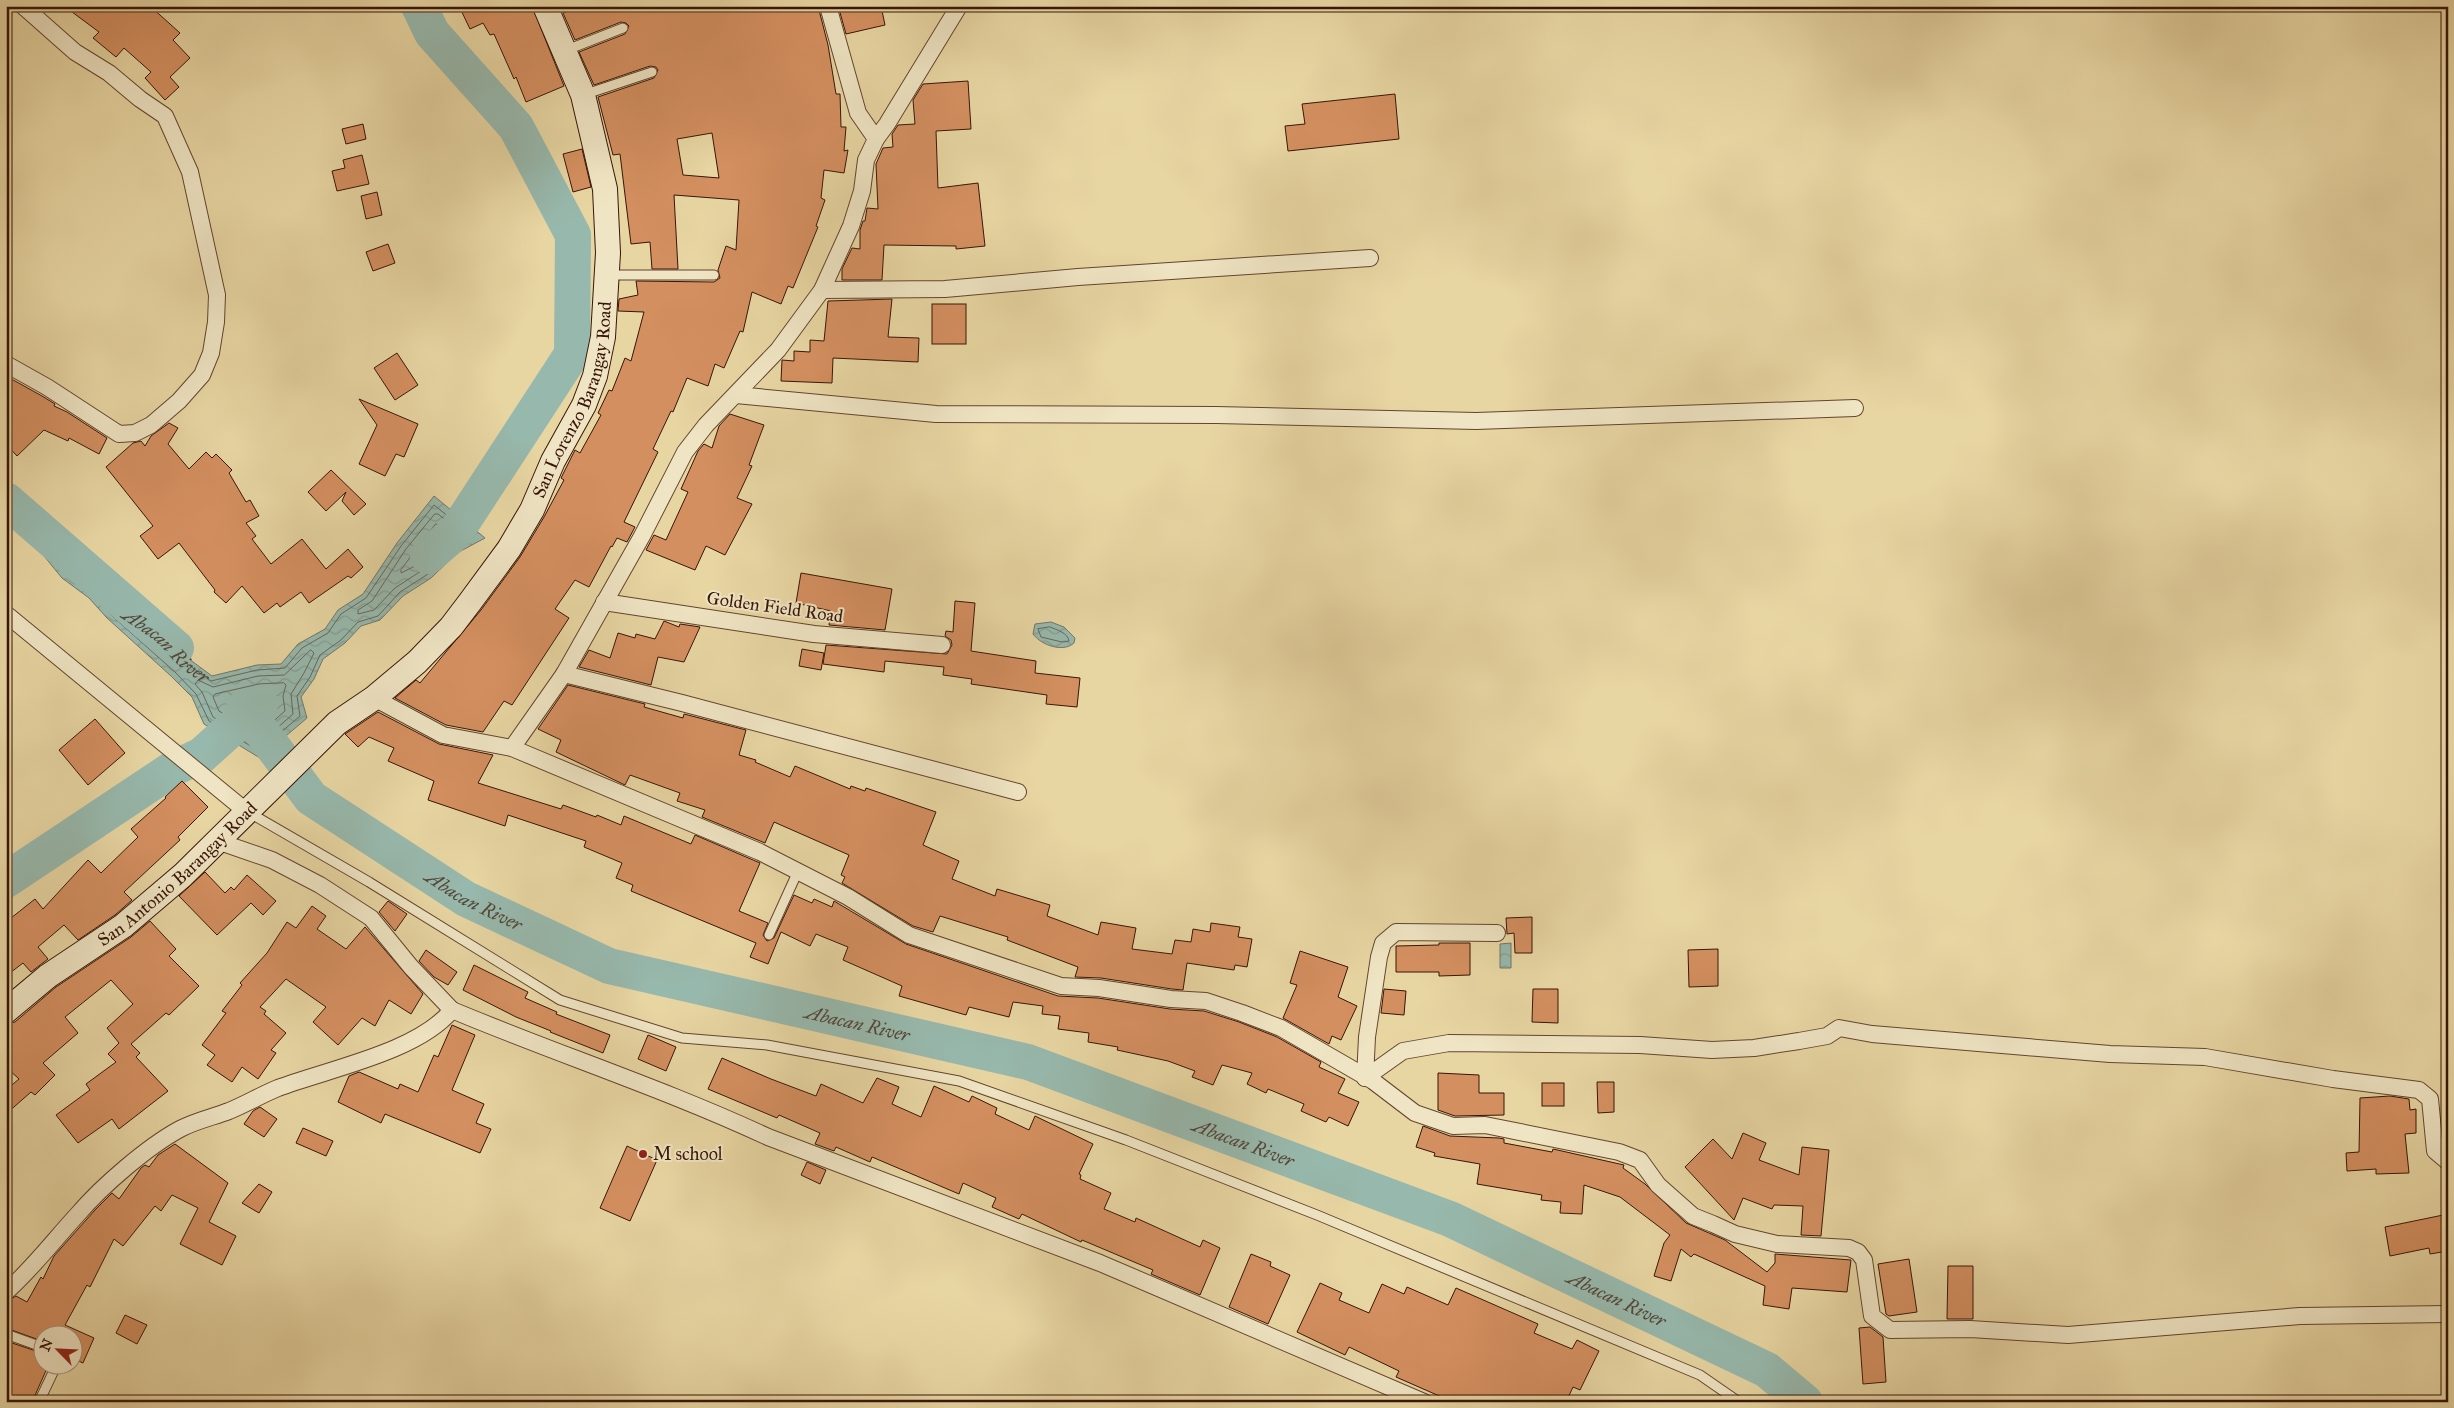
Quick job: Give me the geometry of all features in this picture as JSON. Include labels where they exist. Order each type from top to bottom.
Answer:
[{"type":"street","points":[[6,364],[47,387],[119,434],[135,433],[152,426],[179,401],[202,375],[211,353],[216,322],[217,295],[190,172],[165,116],[140,100],[109,73],[75,52],[23,6]]},
{"type":"street","name":"San Lorenzo Barangay Road","points":[[337,723],[374,698],[418,662],[451,627],[508,549],[532,510],[553,461],[584,405],[595,376],[603,337],[607,274],[605,189],[583,95],[545,6]]},
{"type":"street","points":[[828,6],[858,113],[876,139]]},
{"type":"street","points":[[512,748],[564,674],[642,536],[686,452],[706,425],[778,350],[822,290],[851,226],[862,191],[866,160],[876,139],[959,6]]},
{"type":"street","points":[[822,290],[945,289],[1068,278],[1370,258]]},
{"type":"street","points":[[736,395],[936,414],[1206,415],[1476,421],[1855,408]]},
{"type":"street","name":"Golden Field Road","points":[[604,602],[814,634],[942,645]]},
{"type":"street","points":[[6,614],[252,807]]},
{"type":"street","points":[[564,674],[692,705],[1018,792]]},
{"type":"street","points":[[374,698],[443,735],[512,748],[760,852],[848,897],[909,936],[1061,986],[1099,988],[1171,999],[1206,1001],[1281,1028],[1373,1081],[1415,1113],[1453,1126],[1485,1125],[1581,1142],[1619,1152],[1640,1160],[1658,1185],[1693,1216],[1735,1234],[1777,1244],[1849,1248],[1858,1252],[1864,1260],[1872,1316],[1890,1330],[1970,1329],[2068,1335],[2300,1316],[2448,1314]]},
{"type":"street","name":"San Antonio Barangay Road","points":[[6,1011],[48,976],[123,926],[183,875],[337,723]]},
{"type":"street","points":[[217,841],[272,860],[320,885],[371,918],[411,967],[452,1010],[536,1044],[650,1086],[777,1140],[1100,1263],[1424,1402]]},
{"type":"street","points":[[1365,1078],[1366,1036],[1383,943],[1396,932],[1497,933]]},
{"type":"street","points":[[6,1292],[46,1252],[79,1213],[142,1155],[181,1129],[232,1110],[277,1089],[417,1038],[444,1020],[452,1010]]},
{"type":"street","points":[[1365,1078],[1403,1051],[1449,1043],[1640,1045],[1712,1050],[1754,1048],[1799,1041],[1827,1036],[1839,1028],[1872,1034],[2100,1053],[2204,1057],[2333,1080],[2419,1090],[2430,1098],[2435,1151],[2448,1162]]},
{"type":"lane","points":[[564,51],[623,28]]},
{"type":"lane","points":[[583,95],[652,72]]},
{"type":"lane","points":[[607,274],[714,274]]},
{"type":"lane","points":[[252,807],[560,1000],[682,1038],[767,1045],[959,1081],[1126,1140],[1317,1215],[1700,1375],[1739,1402]]},
{"type":"lane","points":[[769,935],[798,871]]},
{"type":"lane","points":[[6,1334],[32,1343]]},
{"type":"lane","points":[[39,1402],[51,1376]]},
{"type":"water","points":[[6,488],[55,533],[118,602],[161,631],[189,659],[212,676],[257,665],[281,664],[298,644],[325,629],[338,610],[363,594],[397,543],[434,496],[485,538],[457,553],[431,578],[403,596],[380,620],[361,626],[345,643],[323,659],[314,679],[301,697],[307,718],[260,758],[204,724],[192,697],[107,618],[89,598],[62,578],[26,534],[6,521]]},
{"type":"water","points":[[1051,622],[1064,627],[1075,638],[1074,643],[1064,647],[1052,646],[1041,641],[1033,634],[1035,624]]},
{"type":"water","points":[[1511,943],[1511,968],[1500,968],[1500,944]]},
{"type":"building","points":[[64,6],[150,6],[180,33],[173,40],[190,58],[170,77],[179,87],[165,100],[145,78],[151,72],[124,48],[116,57],[93,38],[99,32]]},
{"type":"building","points":[[459,6],[532,6],[564,86],[526,102],[516,77],[514,79],[494,34],[490,35],[483,23],[470,29]]},
{"type":"building","points":[[581,6],[760,6],[761,10],[777,6],[818,6],[828,45],[836,94],[840,94],[841,127],[846,127],[844,151],[848,150],[844,173],[824,170],[821,198],[825,200],[816,226],[818,227],[793,288],[788,286],[781,304],[752,292],[743,332],[740,331],[724,368],[715,364],[708,386],[687,378],[673,412],[671,411],[653,449],[658,452],[624,522],[635,527],[627,542],[617,538],[589,587],[575,580],[555,609],[569,618],[512,705],[504,701],[483,732],[446,725],[395,698],[416,680],[420,683],[481,610],[520,557],[544,517],[564,480],[561,478],[575,450],[580,453],[601,415],[598,413],[609,390],[612,391],[625,358],[631,361],[644,312],[618,311],[619,299],[638,295],[636,281],[714,282],[720,278],[718,270],[726,246],[736,250],[739,200],[674,195],[678,269],[652,269],[650,242],[631,244],[620,154],[613,155],[598,97],[654,78],[658,70],[656,67],[650,66],[594,85],[579,52],[625,34],[629,26],[621,22],[575,40],[563,13]],"holes":[[[712,133],[719,178],[683,175],[677,139]]]},
{"type":"building","points":[[854,6],[881,6],[885,25],[846,34],[839,9]]},
{"type":"building","points":[[968,81],[971,129],[936,131],[938,188],[978,183],[985,246],[956,249],[956,246],[884,245],[882,280],[842,280],[842,269],[852,248],[860,249],[860,230],[863,221],[865,221],[867,208],[878,209],[876,164],[883,148],[893,147],[892,134],[898,125],[915,124],[913,100],[923,84]]},
{"type":"building","points":[[1395,94],[1399,139],[1288,151],[1285,126],[1305,124],[1302,104]]},
{"type":"building","points":[[363,124],[366,139],[346,144],[342,129]]},
{"type":"building","points":[[582,149],[591,187],[573,192],[563,154]]},
{"type":"building","points":[[362,155],[369,184],[337,191],[332,171],[345,168],[343,160]]},
{"type":"building","points":[[377,192],[382,215],[366,219],[361,196]]},
{"type":"building","points":[[388,244],[395,263],[373,271],[366,252]]},
{"type":"building","points":[[892,299],[888,337],[919,338],[918,362],[833,358],[832,383],[781,381],[782,360],[794,361],[794,351],[810,352],[810,340],[824,341],[828,301]]},
{"type":"building","points":[[932,304],[966,304],[966,344],[932,344]]},
{"type":"building","points":[[397,353],[418,385],[395,400],[374,368]]},
{"type":"building","points":[[6,376],[42,396],[55,404],[54,406],[67,412],[107,438],[99,454],[69,438],[68,441],[44,430],[17,456],[6,444]]},
{"type":"building","points":[[359,399],[418,424],[404,457],[396,454],[385,476],[359,464],[377,425]]},
{"type":"building","points":[[730,414],[764,425],[749,465],[752,466],[737,498],[752,504],[725,555],[706,546],[695,570],[646,550],[654,535],[666,540],[688,492],[681,489],[698,451],[704,444],[712,448],[719,426]]},
{"type":"building","points":[[169,423],[178,428],[168,444],[189,469],[206,452],[212,458],[216,454],[232,470],[229,473],[246,502],[250,500],[259,516],[246,523],[256,536],[252,539],[271,564],[302,539],[326,569],[348,549],[363,567],[351,578],[348,576],[309,603],[301,592],[280,607],[277,603],[264,613],[242,586],[226,603],[214,592],[215,590],[179,543],[158,559],[140,536],[153,526],[106,467],[133,443],[141,441],[145,446],[151,436]]},
{"type":"building","points":[[331,470],[366,504],[354,515],[342,501],[346,492],[326,511],[308,492]]},
{"type":"building","points":[[801,573],[892,589],[885,630],[829,625],[831,611],[796,603]]},
{"type":"building","points":[[955,601],[975,603],[971,651],[1036,661],[1035,673],[1080,678],[1077,707],[1046,704],[1047,695],[971,684],[972,679],[943,675],[944,667],[885,661],[884,672],[823,664],[826,645],[947,654],[952,645],[951,640],[945,636],[946,631],[953,632]]},
{"type":"building","points":[[664,621],[679,627],[680,624],[700,627],[684,662],[658,657],[651,685],[579,667],[589,650],[610,658],[618,633],[635,638],[636,634],[655,639]]},
{"type":"building","points":[[802,649],[824,653],[821,670],[799,666]]},
{"type":"building","points":[[568,685],[645,704],[644,707],[683,718],[684,714],[746,730],[739,755],[756,760],[755,762],[790,777],[795,766],[850,789],[851,786],[865,791],[866,788],[936,812],[923,845],[959,861],[952,879],[995,896],[997,889],[1050,905],[1047,916],[1098,935],[1101,922],[1136,928],[1132,949],[1172,954],[1175,940],[1191,942],[1193,929],[1210,932],[1211,923],[1240,927],[1238,937],[1252,939],[1247,967],[1235,965],[1234,970],[1187,963],[1183,990],[1172,989],[1101,978],[1075,977],[1078,967],[1007,940],[1008,937],[940,916],[933,932],[913,926],[842,883],[845,877],[841,875],[849,855],[774,822],[765,843],[702,817],[705,810],[677,801],[680,793],[630,775],[625,785],[556,752],[561,740],[538,729]]},
{"type":"building","points":[[378,712],[439,744],[493,755],[478,783],[561,809],[563,805],[596,817],[597,815],[621,825],[624,816],[691,844],[695,835],[760,863],[739,911],[768,923],[763,935],[767,941],[774,938],[794,895],[812,903],[814,899],[832,907],[834,901],[906,944],[1058,996],[1098,998],[1170,1009],[1204,1011],[1239,1022],[1277,1037],[1321,1062],[1319,1067],[1345,1079],[1338,1093],[1359,1102],[1348,1126],[1329,1117],[1326,1122],[1301,1111],[1304,1104],[1268,1089],[1266,1093],[1247,1084],[1252,1073],[1222,1065],[1213,1085],[1192,1077],[1195,1071],[1168,1061],[1117,1050],[1118,1047],[1088,1042],[1089,1033],[1058,1029],[1060,1016],[1042,1014],[1043,1006],[1013,1002],[1009,1017],[969,1007],[966,1015],[899,996],[902,986],[843,960],[848,947],[816,934],[810,946],[781,932],[768,964],[750,957],[756,943],[631,891],[633,885],[616,878],[622,863],[584,847],[586,841],[508,815],[505,826],[428,800],[434,781],[388,761],[394,748],[369,737],[358,747],[345,734]]},
{"type":"building","points":[[95,719],[125,753],[88,785],[59,750]]},
{"type":"building","points":[[182,781],[208,807],[178,837],[180,840],[124,892],[132,900],[115,915],[78,940],[64,925],[38,947],[48,959],[31,972],[23,963],[6,976],[6,922],[35,899],[43,909],[88,860],[101,873],[138,837],[131,829]]},
{"type":"building","points":[[205,872],[225,893],[231,887],[234,890],[247,875],[276,901],[263,915],[251,903],[217,935],[179,896]]},
{"type":"building","points":[[388,901],[407,914],[395,931],[379,912]]},
{"type":"building","points":[[312,906],[326,916],[317,929],[346,949],[365,927],[423,994],[411,1014],[389,1000],[375,1026],[362,1018],[338,1045],[313,1022],[326,1007],[286,979],[260,1007],[266,1011],[264,1014],[286,1033],[271,1050],[276,1053],[258,1079],[242,1067],[232,1082],[207,1065],[215,1055],[202,1045],[226,1013],[222,1011],[242,985],[240,983],[267,953],[287,922],[296,928]]},
{"type":"building","points":[[1532,917],[1532,953],[1515,953],[1514,933],[1507,934],[1506,918]]},
{"type":"building","points":[[150,921],[176,949],[169,956],[199,986],[169,1015],[166,1013],[131,1044],[140,1053],[136,1057],[168,1091],[119,1129],[112,1119],[78,1143],[56,1115],[90,1090],[86,1084],[116,1062],[108,1054],[119,1043],[107,1028],[133,1004],[111,980],[65,1017],[78,1033],[43,1063],[55,1075],[35,1095],[31,1092],[6,1114],[6,1090],[19,1079],[6,1067],[6,1024],[15,1022],[56,987],[131,937]]},
{"type":"building","points":[[1439,943],[1470,943],[1470,975],[1439,976],[1439,972],[1396,972],[1396,946],[1439,945]]},
{"type":"building","points":[[1718,949],[1718,986],[1689,987],[1688,950]]},
{"type":"building","points":[[426,950],[457,972],[448,985],[434,977],[419,961]]},
{"type":"building","points":[[1300,951],[1348,967],[1338,997],[1357,1006],[1341,1040],[1332,1036],[1329,1044],[1283,1018],[1297,985],[1290,983]]},
{"type":"building","points":[[474,965],[528,992],[525,998],[557,1012],[556,1014],[610,1035],[603,1053],[516,1017],[463,990]]},
{"type":"building","points":[[1384,989],[1406,991],[1404,1015],[1381,1013]]},
{"type":"building","points":[[1533,989],[1558,989],[1558,1023],[1532,1022]]},
{"type":"building","points":[[452,1025],[475,1035],[452,1090],[484,1104],[476,1123],[491,1129],[480,1153],[385,1114],[381,1123],[338,1102],[349,1076],[359,1072],[398,1089],[400,1084],[418,1092],[434,1055],[438,1057]]},
{"type":"building","points":[[648,1035],[676,1047],[666,1071],[638,1059]]},
{"type":"building","points":[[722,1058],[816,1096],[821,1084],[863,1103],[877,1078],[899,1087],[892,1104],[921,1117],[934,1086],[969,1102],[972,1096],[997,1108],[995,1114],[1029,1130],[1035,1116],[1093,1144],[1079,1174],[1081,1175],[1080,1179],[1111,1193],[1104,1209],[1135,1222],[1136,1218],[1200,1247],[1203,1240],[1220,1248],[1200,1295],[1151,1274],[1153,1270],[1082,1240],[1081,1242],[1022,1214],[1019,1219],[992,1207],[996,1198],[963,1183],[959,1194],[872,1157],[870,1162],[836,1147],[834,1151],[815,1144],[820,1133],[779,1115],[777,1118],[708,1089]]},
{"type":"building","points":[[1438,1073],[1479,1075],[1479,1093],[1504,1093],[1504,1115],[1455,1116],[1438,1110]]},
{"type":"building","points":[[1597,1082],[1614,1082],[1614,1112],[1598,1113]]},
{"type":"building","points":[[1542,1083],[1564,1083],[1564,1106],[1542,1106]]},
{"type":"building","points":[[2390,1096],[2409,1099],[2410,1110],[2416,1109],[2416,1133],[2405,1134],[2409,1173],[2376,1174],[2376,1169],[2347,1171],[2346,1153],[2359,1152],[2360,1098]]},
{"type":"building","points":[[260,1107],[277,1119],[264,1137],[244,1124],[253,1111]]},
{"type":"building","points":[[1423,1126],[1450,1136],[1499,1138],[1504,1139],[1504,1143],[1552,1152],[1553,1149],[1624,1165],[1623,1168],[1645,1184],[1686,1223],[1725,1240],[1767,1272],[1775,1263],[1775,1254],[1851,1260],[1847,1292],[1792,1288],[1789,1309],[1763,1305],[1765,1286],[1694,1254],[1691,1257],[1681,1249],[1671,1281],[1654,1276],[1664,1243],[1670,1235],[1620,1197],[1584,1185],[1582,1214],[1560,1213],[1561,1202],[1541,1200],[1542,1195],[1477,1184],[1480,1164],[1434,1156],[1435,1153],[1416,1147]]},
{"type":"building","points":[[303,1128],[333,1141],[326,1156],[296,1143]]},
{"type":"building","points":[[1743,1133],[1766,1143],[1759,1160],[1799,1175],[1802,1147],[1829,1150],[1821,1236],[1801,1235],[1803,1206],[1774,1205],[1772,1209],[1743,1198],[1734,1220],[1685,1167],[1713,1139],[1732,1159]]},
{"type":"building","points":[[175,1144],[228,1183],[209,1222],[236,1236],[222,1265],[180,1244],[198,1208],[172,1195],[161,1211],[155,1206],[123,1246],[114,1239],[90,1287],[87,1285],[65,1325],[67,1326],[32,1326],[32,1337],[6,1328],[6,1302],[16,1296],[27,1302],[41,1277],[43,1279],[54,1256],[112,1193],[119,1199],[141,1168],[145,1165],[149,1167],[158,1155]]},
{"type":"building","points":[[627,1146],[657,1160],[630,1221],[600,1208]]},
{"type":"building","points":[[807,1162],[826,1170],[820,1184],[801,1175]]},
{"type":"building","points":[[259,1184],[272,1192],[259,1213],[242,1203]]},
{"type":"building","points":[[2448,1214],[2448,1251],[2430,1254],[2429,1248],[2390,1256],[2385,1227]]},
{"type":"building","points":[[1251,1254],[1271,1262],[1270,1266],[1290,1275],[1268,1324],[1229,1307]]},
{"type":"building","points":[[1909,1259],[1917,1312],[1889,1316],[1886,1314],[1878,1264]]},
{"type":"building","points":[[1948,1266],[1973,1266],[1973,1319],[1947,1319]]},
{"type":"building","points":[[1320,1283],[1342,1293],[1339,1300],[1369,1313],[1382,1284],[1404,1294],[1407,1287],[1448,1305],[1456,1288],[1538,1324],[1534,1333],[1572,1349],[1577,1340],[1599,1351],[1580,1390],[1573,1387],[1566,1402],[1453,1402],[1396,1377],[1399,1371],[1349,1347],[1345,1355],[1297,1332]]},
{"type":"building","points":[[125,1315],[147,1325],[137,1344],[116,1333]]},
{"type":"building","points":[[1870,1327],[1883,1337],[1886,1382],[1863,1384],[1859,1328]]},
{"type":"building","points":[[82,1333],[94,1338],[82,1363]]},
{"type":"building","points":[[6,1341],[32,1350],[32,1376],[44,1376],[32,1402],[6,1402]]},
{"type":"waterway","points":[[419,6],[432,33],[516,127],[573,235],[572,354],[456,532],[428,556]]},
{"type":"waterway","name":"Abacan River","points":[[6,500],[176,648]]},
{"type":"waterway","points":[[6,880],[174,768],[202,755],[260,703]]},
{"type":"waterway","name":"Abacan River","points":[[244,708],[311,798],[466,899],[609,966],[1028,1062],[1450,1219],[1767,1370],[1805,1402]]},
{"type":"place","name":"M school","points":[[643,1154]]}]
